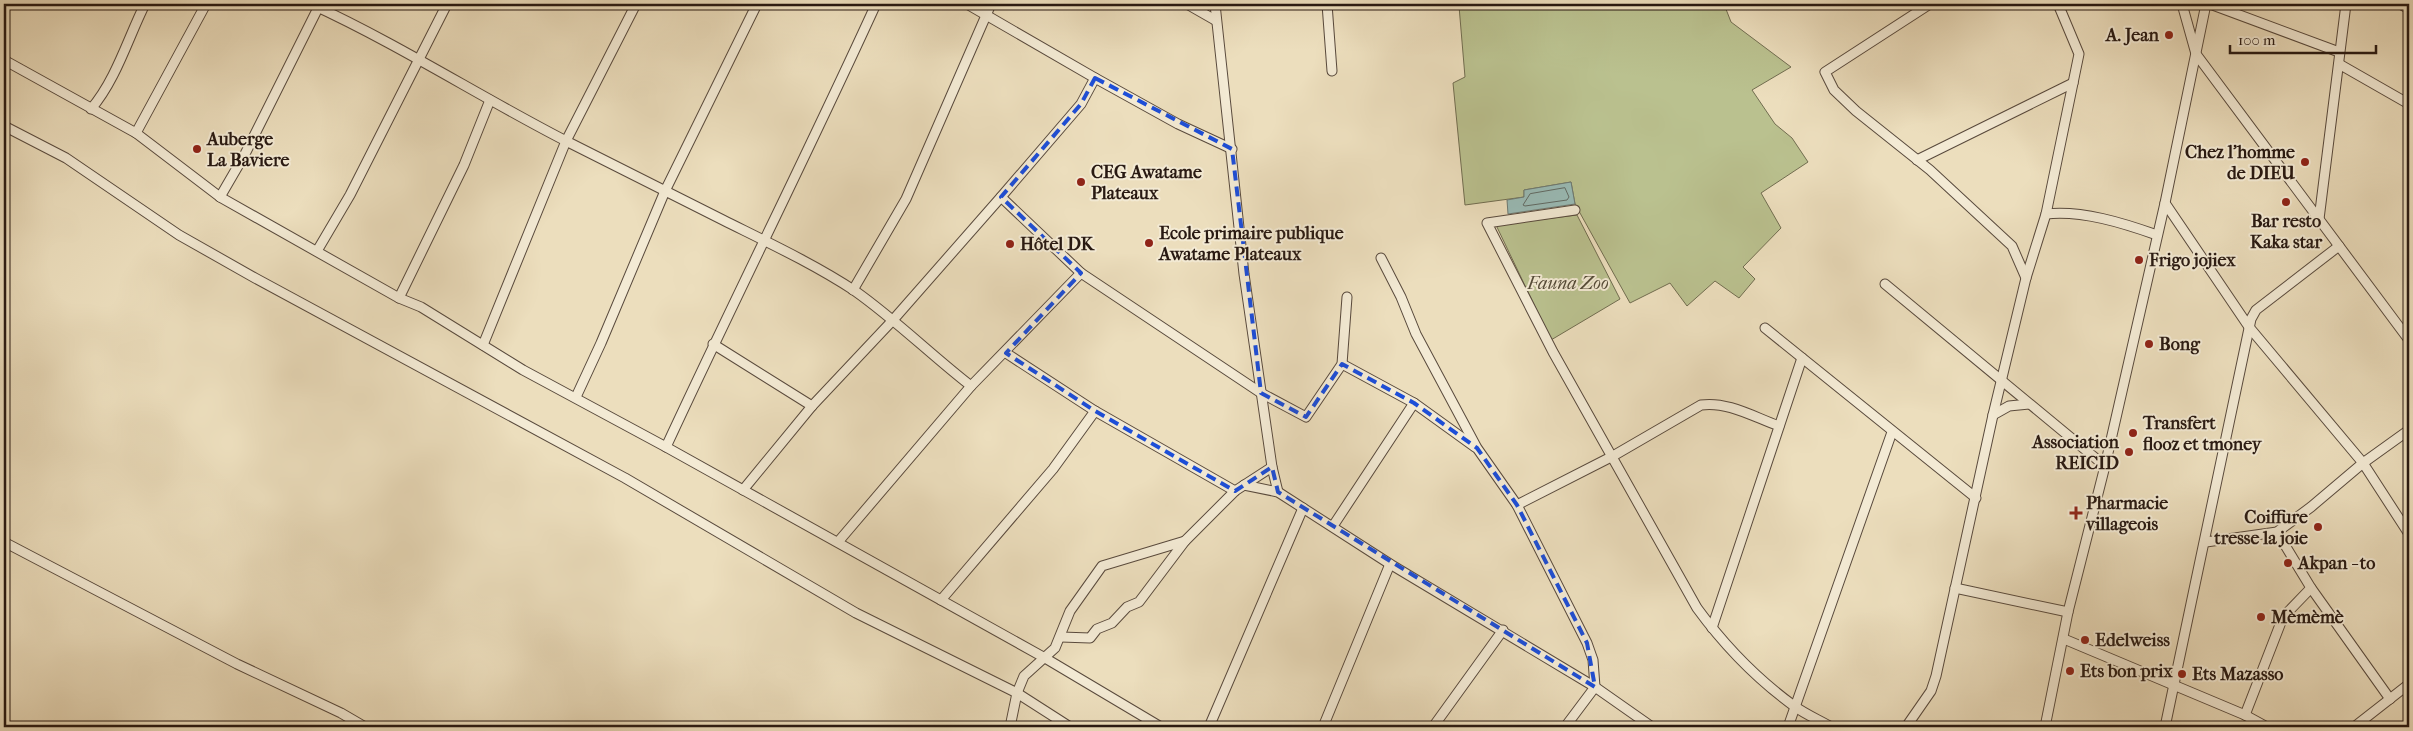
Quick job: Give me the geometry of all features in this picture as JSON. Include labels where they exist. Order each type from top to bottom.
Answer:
[{"type":"street","points":[[91,108],[97,101],[114,69],[145,4]]},
{"type":"street","points":[[136,133],[206,4]]},
{"type":"street","points":[[317,252],[350,195],[447,4]]},
{"type":"street","points":[[483,345],[566,141],[636,4]]},
{"type":"street","points":[[576,397],[602,343],[665,191],[757,4]]},
{"type":"street","points":[[666,447],[713,344],[766,241],[876,4]]},
{"type":"street","points":[[966,4],[986,13],[1095,78],[1178,124],[1232,149]]},
{"type":"street","points":[[854,290],[914,183],[991,4]]},
{"type":"street","points":[[1188,4],[1215,20]]},
{"type":"street","points":[[1215,4],[1215,20],[1232,149],[1244,274],[1272,467],[1278,492]]},
{"type":"street","points":[[1327,4],[1332,71]]},
{"type":"street","points":[[1930,4],[1825,72],[1840,96],[1917,160],[2012,246],[2026,278]]},
{"type":"street","points":[[1906,727],[1931,691],[2026,278],[2046,214],[2078,54],[2058,4]]},
{"type":"street","points":[[2182,4],[2196,54],[2409,340]]},
{"type":"street","points":[[2045,727],[2068,612],[2105,466],[2206,4]]},
{"type":"street","points":[[2210,4],[2338,52]]},
{"type":"street","points":[[2319,219],[2339,64],[2338,52],[2346,4]]},
{"type":"street","points":[[2400,4],[2409,9]]},
{"type":"street","points":[[220,197],[245,154],[316,5],[418,58],[566,141],[766,241],[854,290],[894,320],[934,357],[971,386]]},
{"type":"street","points":[[4,60],[136,133],[220,197],[400,298],[428,311],[483,345],[838,542],[898,578],[1045,658],[1161,727]]},
{"type":"street","points":[[2339,64],[2409,104]]},
{"type":"street","points":[[743,490],[812,406],[894,320],[1081,104],[1095,78]]},
{"type":"street","points":[[1917,160],[2073,84]]},
{"type":"street","points":[[400,298],[464,165],[490,100]]},
{"type":"street","points":[[4,126],[66,158],[179,235],[255,278],[617,474],[815,591],[956,664],[975,670],[993,683],[1017,693],[1070,727]]},
{"type":"street","points":[[1001,197],[1081,273],[1261,392],[1306,417],[1342,364],[1347,297]]},
{"type":"street","points":[[2164,202],[2249,327],[2363,463],[2409,534]]},
{"type":"street","points":[[1575,210],[1487,223],[1546,337],[1613,456],[1683,587],[1712,628],[1750,669],[1795,707],[1831,727]]},
{"type":"street","points":[[2046,214],[2064,212],[2132,226],[2157,235]]},
{"type":"street","points":[[2165,727],[2206,542],[2249,327],[2256,310],[2339,246]]},
{"type":"street","points":[[1381,258],[1402,297],[1416,334],[1478,448],[1517,505],[1587,643],[1593,660],[1595,687],[1565,727]]},
{"type":"street","points":[[838,542],[971,386],[1006,353],[1081,273]]},
{"type":"street","points":[[1885,284],[2001,382],[2105,466]]},
{"type":"street","points":[[1765,328],[1976,498]]},
{"type":"street","points":[[713,344],[812,406]]},
{"type":"street","points":[[1006,353],[1095,411],[1235,490]]},
{"type":"street","points":[[1712,628],[1802,358]]},
{"type":"street","points":[[1342,364],[1414,403],[1478,448]]},
{"type":"street","points":[[1333,526],[1414,403]]},
{"type":"street","points":[[1517,505],[1613,456],[1701,405],[1713,403],[1726,406],[1778,426]]},
{"type":"street","points":[[1993,415],[2009,406],[2029,404]]},
{"type":"street","points":[[941,600],[1053,469],[1095,411]]},
{"type":"street","points":[[2206,542],[2277,532],[2311,507],[2363,463],[2409,430]]},
{"type":"street","points":[[1788,727],[1892,432]]},
{"type":"street","points":[[1061,637],[1090,638],[1097,629],[1112,623],[1127,607],[1139,602],[1185,541],[1235,490],[1272,467]]},
{"type":"street","points":[[1244,485],[1278,492],[1390,564],[1504,630],[1595,687],[1652,727]]},
{"type":"street","points":[[1209,727],[1303,508]]},
{"type":"street","points":[[2277,532],[2311,588],[2390,699]]},
{"type":"street","points":[[1010,727],[1017,693],[1024,676],[1045,658],[1061,637],[1070,612],[1102,566],[1185,541]]},
{"type":"street","points":[[4,542],[365,727]]},
{"type":"street","points":[[1322,727],[1390,564]]},
{"type":"street","points":[[1956,588],[2068,612]]},
{"type":"street","points":[[2245,715],[2284,617],[2311,588]]},
{"type":"street","points":[[1434,727],[1504,630]]},
{"type":"street","points":[[2064,639],[2245,715],[2267,727]]},
{"type":"street","points":[[2354,727],[2409,684]]},
{"type":"highlighted area","points":[[1095,78],[1232,149],[1261,393],[1306,417],[1342,364],[1414,403],[1477,448],[1517,505],[1587,643],[1595,687],[1278,492],[1272,467],[1235,491],[1095,411],[1006,353],[1081,273],[1001,197],[1081,104]]},
{"type":"green space","points":[[1481,4],[1724,4],[1731,22],[1791,67],[1752,90],[1775,124],[1792,138],[1808,162],[1761,193],[1781,228],[1743,267],[1755,279],[1739,298],[1715,281],[1687,306],[1670,283],[1630,303],[1575,204],[1571,182],[1524,190],[1524,197],[1465,205],[1453,83],[1465,77],[1459,6]]},
{"type":"green space","name":"Fauna Zoo","points":[[1577,215],[1620,299],[1551,340],[1496,225]]},
{"type":"water","points":[[1571,182],[1575,204],[1508,214],[1507,200],[1524,197],[1524,190]]},
{"type":"place","name":"A. Jean","points":[[2169,35]]},
{"type":"place","name":"Auberge La Baviere","points":[[197,149]]},
{"type":"place","name":"Chez l'homme de DIEU","points":[[2305,162]]},
{"type":"place","name":"CEG Awatame Plateaux","points":[[1081,182]]},
{"type":"place","name":"Bar resto Kaka star","points":[[2286,202]]},
{"type":"place","name":"Ecole primaire publique Awatame Plateaux","points":[[1149,243]]},
{"type":"place","name":"Hôtel DK","points":[[1010,244]]},
{"type":"place","name":"Frigo jojiex","points":[[2139,260]]},
{"type":"place","name":"Bong","points":[[2149,344]]},
{"type":"place","name":"Transfert flooz et tmoney","points":[[2133,433]]},
{"type":"place","name":"Association REICID","points":[[2129,452]]},
{"type":"place","name":"Pharmacie villageois","points":[[2076,513]]},
{"type":"place","name":"Coiffure tresse la joie","points":[[2318,527]]},
{"type":"place","name":"Akpan - to","points":[[2288,563]]},
{"type":"place","name":"Mèmèmè","points":[[2261,617]]},
{"type":"place","name":"Edelweiss","points":[[2085,640]]},
{"type":"place","name":"Ets bon prix","points":[[2070,671]]},
{"type":"place","name":"Ets Mazasso","points":[[2182,674]]}]
